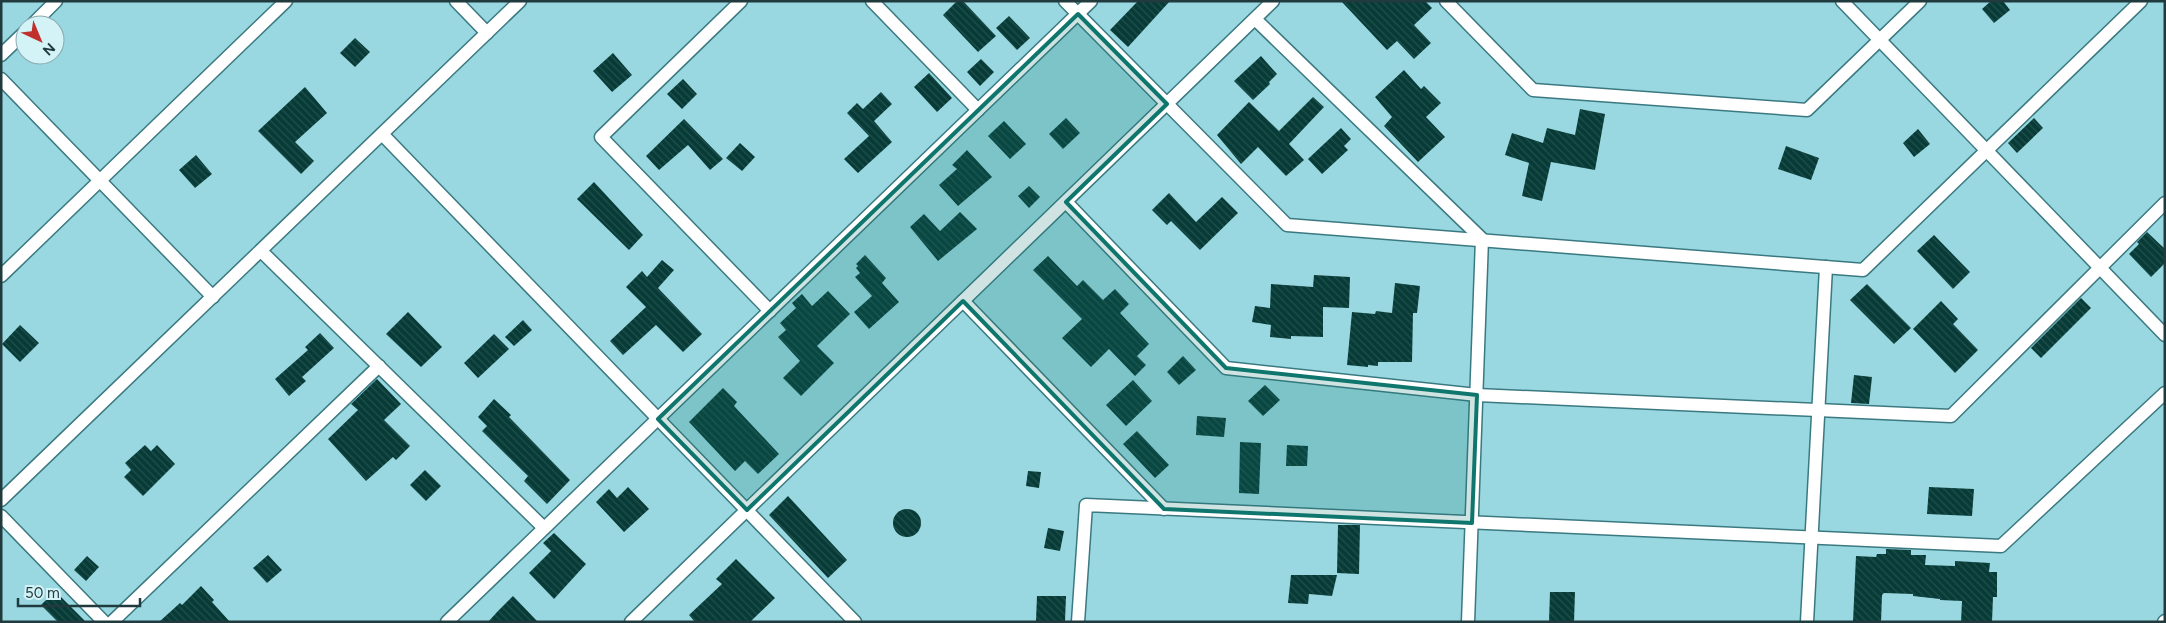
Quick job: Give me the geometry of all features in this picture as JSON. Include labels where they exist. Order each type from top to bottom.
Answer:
[{"type":"street","points":[[42,15],[56,1]]},
{"type":"street","points":[[1,276],[286,1]]},
{"type":"street","points":[[456,1],[487,34]]},
{"type":"street","points":[[1,500],[520,1]]},
{"type":"street","points":[[741,1],[601,137],[770,311]]},
{"type":"street","points":[[872,1],[978,110]]},
{"type":"street","points":[[1065,1],[1287,224],[1863,270],[2142,1]]},
{"type":"street","points":[[447,622],[1091,1]]},
{"type":"street","points":[[631,622],[1273,1]]},
{"type":"street","points":[[1842,1],[2165,335]]},
{"type":"street","points":[[1451,3],[1533,90],[1807,110],[1920,1]]},
{"type":"street","points":[[1255,19],[1482,239],[1468,622]]},
{"type":"street","points":[[1,55],[15,42]]},
{"type":"street","points":[[1,79],[213,297]]},
{"type":"street","points":[[382,134],[855,622]]},
{"type":"street","points":[[1066,202],[1226,368],[1477,395],[1951,416],[2165,202]]},
{"type":"street","points":[[261,251],[544,528]]},
{"type":"street","points":[[1807,622],[1826,267]]},
{"type":"street","points":[[963,301],[1164,509]]},
{"type":"street","points":[[112,622],[379,366]]},
{"type":"street","points":[[1078,622],[1086,505],[2001,546],[2165,393]]},
{"type":"street","points":[[1,516],[104,622]]},
{"type":"highlighted area","points":[[1078,14],[1167,104],[1066,202],[1226,368],[1477,395],[1472,523],[1164,509],[963,301],[747,510],[658,419]]},
{"type":"building","points":[[957,1],[963,1],[996,36],[978,52],[943,15]]},
{"type":"building","points":[[1138,1],[1170,1],[1128,47],[1110,30]]},
{"type":"building","points":[[1341,1],[1425,1],[1432,8],[1414,25],[1431,43],[1414,59],[1397,41],[1387,50]]},
{"type":"building","points":[[1991,1],[2003,1],[2010,10],[1994,23],[1982,9]]},
{"type":"building","points":[[1009,16],[1030,38],[1017,50],[996,28]]},
{"type":"building","points":[[355,38],[370,52],[355,67],[340,53]]},
{"type":"building","points":[[613,53],[632,75],[612,92],[593,71]]},
{"type":"building","points":[[1261,56],[1277,74],[1269,82],[1270,84],[1253,100],[1234,81]]},
{"type":"building","points":[[981,59],[994,72],[980,86],[967,72]]},
{"type":"building","points":[[1404,70],[1421,89],[1424,86],[1441,103],[1426,117],[1445,137],[1418,162],[1384,126],[1392,117],[1375,97]]},
{"type":"building","points":[[929,73],[952,98],[937,112],[914,87]]},
{"type":"building","points":[[683,79],[697,94],[682,109],[667,94]]},
{"type":"building","points":[[305,87],[327,113],[295,142],[314,161],[301,174],[258,131]]},
{"type":"building","points":[[881,92],[892,104],[874,121],[892,142],[858,173],[844,159],[869,136],[847,113],[857,103],[863,109]]},
{"type":"building","points":[[1313,97],[1324,107],[1289,144],[1304,160],[1286,176],[1258,147],[1241,164],[1217,135],[1249,102],[1279,131]]},
{"type":"building","points":[[1580,109],[1605,114],[1595,170],[1551,162],[1542,201],[1522,196],[1529,163],[1505,155],[1512,133],[1543,143],[1547,128],[1575,135]]},
{"type":"building","points":[[1066,118],[1080,133],[1063,149],[1049,134]]},
{"type":"building","points":[[2034,118],[2043,128],[2017,153],[2008,143]]},
{"type":"building","points":[[684,119],[723,159],[710,170],[688,145],[659,170],[646,156]]},
{"type":"building","points":[[1004,121],[1026,144],[1010,159],[988,136]]},
{"type":"building","points":[[1341,128],[1351,139],[1344,146],[1348,150],[1322,174],[1308,159]]},
{"type":"building","points":[[1918,129],[1930,144],[1914,157],[1903,143]]},
{"type":"building","points":[[740,143],[755,157],[742,171],[726,158]]},
{"type":"building","points":[[1786,146],[1819,158],[1811,180],[1778,169]]},
{"type":"building","points":[[967,150],[992,177],[958,206],[939,185],[957,169],[952,165]]},
{"type":"building","points":[[196,155],[212,174],[195,188],[179,170]]},
{"type":"building","points":[[594,182],[643,235],[629,250],[577,199]]},
{"type":"building","points":[[1029,186],[1040,197],[1029,208],[1018,196]]},
{"type":"building","points":[[1169,193],[1196,222],[1222,197],[1238,213],[1200,250],[1171,221],[1167,225],[1152,210]]},
{"type":"building","points":[[960,212],[977,229],[938,261],[910,227],[924,214],[940,231]]},
{"type":"building","points":[[2147,232],[2165,249],[2165,263],[2151,277],[2129,254]]},
{"type":"building","points":[[1934,235],[1970,272],[1953,289],[1917,251]]},
{"type":"building","points":[[865,255],[886,278],[882,283],[899,302],[869,329],[854,312],[872,296],[855,277],[860,273],[856,268],[858,266],[856,264]]},
{"type":"building","points":[[1048,256],[1077,286],[1083,280],[1103,300],[1115,289],[1129,304],[1120,313],[1149,344],[1137,356],[1146,365],[1135,376],[1109,349],[1091,367],[1062,338],[1082,319],[1033,270]]},
{"type":"building","points":[[662,260],[674,270],[658,288],[702,334],[683,352],[656,325],[623,355],[610,341],[646,307],[626,287],[642,271],[647,277]]},
{"type":"building","points":[[1314,275],[1350,277],[1349,308],[1323,307],[1323,337],[1291,336],[1291,339],[1270,337],[1271,325],[1252,322],[1255,306],[1270,308],[1271,284],[1313,287]]},
{"type":"building","points":[[1395,283],[1420,286],[1417,313],[1413,313],[1412,362],[1378,362],[1378,366],[1368,365],[1368,367],[1347,365],[1352,312],[1375,314],[1376,311],[1392,313]]},
{"type":"building","points":[[1867,284],[1911,328],[1894,344],[1850,300]]},
{"type":"building","points":[[828,291],[850,314],[817,346],[834,363],[801,396],[783,378],[800,361],[778,337],[786,330],[780,323],[796,308],[792,303],[802,294],[812,306]]},
{"type":"building","points":[[2081,298],[2091,308],[2041,358],[2031,348]]},
{"type":"building","points":[[1941,301],[1958,319],[1953,324],[1978,350],[1955,373],[1913,329]]},
{"type":"building","points":[[408,312],[442,347],[421,367],[386,334]]},
{"type":"building","points":[[523,320],[532,330],[514,346],[505,337]]},
{"type":"building","points":[[20,325],[39,343],[20,362],[2,344]]},
{"type":"building","points":[[320,333],[334,348],[302,377],[306,381],[289,396],[275,379],[308,350],[305,347]]},
{"type":"building","points":[[494,334],[509,349],[478,378],[464,363]]},
{"type":"building","points":[[1183,356],[1196,370],[1179,385],[1167,372]]},
{"type":"building","points":[[1854,375],[1872,377],[1869,404],[1851,403]]},
{"type":"building","points":[[377,379],[401,404],[384,420],[410,446],[396,460],[393,457],[366,481],[328,439],[358,410],[351,404]]},
{"type":"building","points":[[1133,380],[1152,401],[1126,426],[1106,405]]},
{"type":"building","points":[[1265,385],[1280,400],[1263,416],[1248,401]]},
{"type":"building","points":[[723,388],[737,402],[734,406],[779,454],[758,474],[745,461],[735,471],[689,422]]},
{"type":"building","points":[[494,399],[570,480],[547,504],[524,481],[528,476],[482,431],[487,426],[478,417]]},
{"type":"building","points":[[1197,416],[1226,418],[1224,437],[1196,435]]},
{"type":"building","points":[[1137,431],[1169,465],[1155,478],[1123,444]]},
{"type":"building","points":[[1240,442],[1261,443],[1259,494],[1239,493]]},
{"type":"building","points":[[145,445],[151,451],[157,445],[175,464],[143,496],[124,477],[131,470],[125,463]]},
{"type":"building","points":[[1287,445],[1308,446],[1307,466],[1286,466]]},
{"type":"building","points":[[425,470],[441,486],[426,501],[410,485]]},
{"type":"building","points":[[1028,471],[1041,472],[1039,488],[1026,486]]},
{"type":"building","points":[[628,487],[649,509],[624,532],[596,502],[609,489],[617,498]]},
{"type":"building","points":[[1929,487],[1974,489],[1972,516],[1927,514]]},
{"type":"building","points":[[788,496],[847,560],[828,578],[769,515]]},
{"type":"building","points":[[907,509],[917,513],[921,523],[917,533],[907,537],[897,533],[893,523],[897,513]]},
{"type":"building","points":[[1338,525],[1360,525],[1359,574],[1337,573]]},
{"type":"building","points":[[1048,528],[1064,531],[1060,551],[1044,548]]},
{"type":"building","points":[[554,533],[586,564],[554,599],[529,573],[551,551],[543,543]]},
{"type":"building","points":[[1886,549],[1911,550],[1911,555],[1926,555],[1925,565],[1955,566],[1955,561],[1990,563],[1989,572],[1997,572],[1997,597],[1993,597],[1992,622],[1961,622],[1962,601],[1940,600],[1913,596],[1913,594],[1884,593],[1882,595],[1881,622],[1853,622],[1856,556],[1876,557],[1877,554],[1886,554]]},
{"type":"building","points":[[268,555],[282,570],[267,583],[253,568]]},
{"type":"building","points":[[87,556],[99,567],[86,581],[74,570]]},
{"type":"building","points":[[736,559],[775,598],[750,622],[695,622],[689,615],[722,584],[716,579]]},
{"type":"building","points":[[1291,575],[1337,575],[1332,596],[1309,594],[1308,604],[1288,603]]},
{"type":"building","points":[[201,586],[230,622],[159,622],[180,603],[182,605]]},
{"type":"building","points":[[55,591],[86,622],[58,622],[41,605]]},
{"type":"building","points":[[1550,592],[1575,592],[1574,622],[1549,622]]},
{"type":"building","points":[[513,596],[538,622],[488,622],[498,611]]},
{"type":"building","points":[[1037,596],[1066,596],[1065,621],[1036,621]]}]
